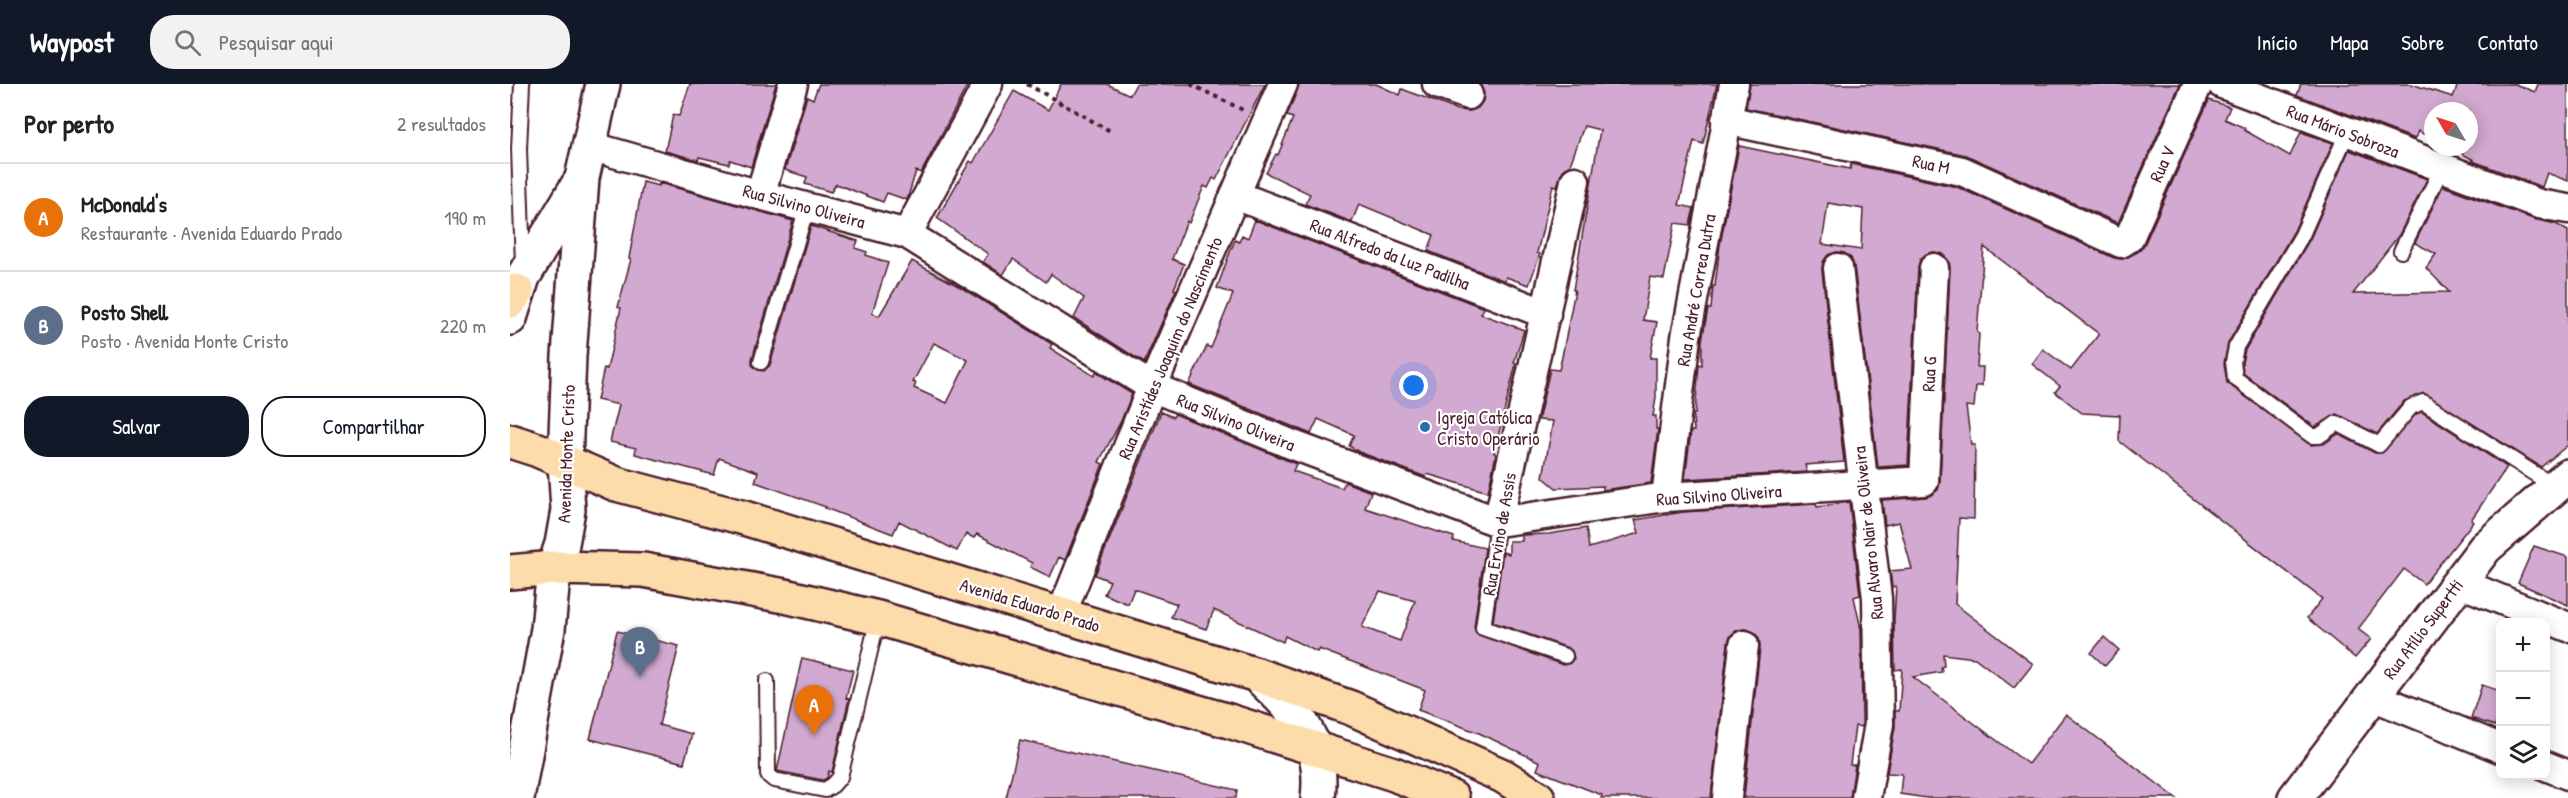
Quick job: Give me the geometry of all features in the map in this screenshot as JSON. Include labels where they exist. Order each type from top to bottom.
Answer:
[{"type":"main road","name":"Avenida Monte Cristo","points":[[517,798],[548,630],[554,568],[562,544],[568,510],[566,462],[569,356],[582,178],[603,84]]},
{"type":"main road","name":"Avenida Monte Cristo","points":[[515,297],[582,178]]},
{"type":"main road","name":"Avenida Eduardo Prado","points":[[510,441],[616,484],[741,517],[1257,675],[1351,708],[1503,776],[1538,798]]},
{"type":"main road","name":"Rua Atílio Supertti","points":[[2295,798],[2485,548],[2562,481]]},
{"type":"main road","points":[[510,572],[554,568],[643,570],[785,596],[878,618],[1317,749],[1394,774],[1452,798]]},
{"type":"main road","points":[[1257,675],[1296,713],[1317,749],[1320,780],[1318,798]]},
{"type":"street","points":[[760,195],[793,84]]},
{"type":"street","points":[[907,234],[988,84]]},
{"type":"street","name":"Rua Aristídes Joaquim do Nascimento","points":[[1061,615],[1152,387],[1283,84]]},
{"type":"street","points":[[1437,84],[1468,95]]},
{"type":"street","name":"Rua André Correa Dutra","points":[[1666,496],[1686,337],[1734,84]]},
{"type":"street","name":"Rua V","points":[[2124,243],[2129,237],[2198,84]]},
{"type":"street","name":"Rua Mário Sobroza","points":[[2222,84],[2539,204],[2568,209]]},
{"type":"street","name":"Rua M","points":[[1726,120],[1962,171],[2124,243]]},
{"type":"street","name":"Rua Silvino Oliveira","points":[[590,146],[907,234],[1152,387],[1288,443],[1498,522],[1666,496],[1924,481]]},
{"type":"street","name":"Rua Ervino de Assis","points":[[1498,522],[1575,181]]},
{"type":"street","name":"Rua Alfredo da Luz Padilha","points":[[1235,195],[1546,314]]},
{"type":"street","name":"Rua G","points":[[1924,481],[1934,267]]},
{"type":"street","name":"Rua Alvaro Nair de Oliveira","points":[[1838,268],[1877,598],[1879,724],[1866,798]]},
{"type":"street","points":[[2458,582],[2568,627]]},
{"type":"street","points":[[1727,798],[1744,645]]},
{"type":"street","points":[[2372,696],[2496,746]]},
{"type":"street","points":[[2550,768],[2568,775]]},
{"type":"lane","points":[[515,297],[522,84]]},
{"type":"lane","points":[[2347,133],[2302,235],[2236,347],[2233,362],[2235,378],[2312,436],[2319,436],[2337,423],[2379,445],[2411,407],[2424,402],[2562,481]]},
{"type":"lane","points":[[2402,251],[2442,168]]},
{"type":"lane","points":[[761,362],[807,207]]},
{"type":"lane","name":"Rua Ervino de Assis","points":[[1498,522],[1483,628],[1565,656]]},
{"type":"lane","points":[[767,681],[768,775],[774,780],[825,790],[840,777],[878,618]]},
{"type":"path","points":[[1028,84],[1110,131]]},
{"type":"path","points":[[1190,84],[1267,122]]},
{"type":"building","points":[[690,84],[776,84],[751,167],[730,160],[729,164],[699,157],[698,160],[665,151],[673,115],[679,116]]},
{"type":"building","points":[[819,84],[968,84],[921,173],[916,171],[907,200],[887,193],[883,202],[836,184],[831,192],[805,184],[807,177],[785,170],[807,96],[813,99]]},
{"type":"building","points":[[1061,84],[1107,84],[1130,95],[1136,84],[1265,84],[1216,180],[1213,178],[1208,188],[1204,186],[1189,223],[1187,221],[1172,259],[1184,264],[1174,289],[1176,290],[1144,363],[1074,318],[1084,298],[1051,274],[1046,282],[1013,259],[1003,275],[983,262],[988,254],[937,218],[970,161],[973,163],[1014,91],[1048,110]]},
{"type":"building","points":[[1299,84],[1376,84],[1400,95],[1402,89],[1457,110],[1470,111],[1478,108],[1483,101],[1484,93],[1480,84],[1717,84],[1703,144],[1694,141],[1679,205],[1694,208],[1690,225],[1675,223],[1664,279],[1650,277],[1643,320],[1657,322],[1650,358],[1656,358],[1656,398],[1653,416],[1656,416],[1656,429],[1658,429],[1651,483],[1603,490],[1603,486],[1556,488],[1543,477],[1553,421],[1539,420],[1539,417],[1550,369],[1559,370],[1562,357],[1600,130],[1584,126],[1570,165],[1563,170],[1557,186],[1553,185],[1537,253],[1540,254],[1529,285],[1506,277],[1505,281],[1428,251],[1434,235],[1359,204],[1352,222],[1305,204],[1310,194],[1266,173],[1276,154],[1278,155],[1293,118],[1287,116]]},
{"type":"building","points":[[1750,84],[2180,84],[2118,223],[1966,155],[1746,108]]},
{"type":"building","points":[[2301,84],[2411,84],[2453,97],[2458,84],[2515,84],[2535,92],[2538,84],[2568,84],[2568,181],[2547,173],[2542,187],[2473,161],[2466,156],[2478,156],[2478,102],[2424,102],[2424,134],[2418,131],[2415,139],[2297,95]]},
{"type":"building","points":[[2209,100],[2230,107],[2225,119],[2245,128],[2244,130],[2290,156],[2301,132],[2333,143],[2294,231],[2228,343],[2224,363],[2227,383],[2311,445],[2324,444],[2338,434],[2375,453],[2382,453],[2416,414],[2422,412],[2507,467],[2471,520],[2473,522],[2424,584],[2404,569],[2358,629],[2371,639],[2355,658],[2307,618],[2322,599],[2119,441],[2120,415],[2082,413],[2055,392],[2060,386],[2032,364],[2043,349],[2071,370],[2099,334],[1984,247],[1977,332],[1979,334],[1977,367],[1983,367],[1982,386],[1976,386],[1974,407],[1966,406],[1971,445],[1975,445],[1974,519],[1959,518],[1955,604],[2033,664],[2014,688],[1975,658],[1943,654],[1942,672],[1913,677],[2028,764],[2066,714],[2176,798],[1927,798],[1900,794],[1902,774],[1887,773],[1895,727],[1895,711],[1899,711],[1902,669],[1895,670],[1896,586],[1892,587],[1890,571],[1912,569],[1899,522],[1885,525],[1882,500],[1926,497],[1938,490],[1949,261],[1942,254],[1934,252],[1926,254],[1920,260],[1918,267],[1908,465],[1878,467],[1854,266],[1851,258],[1844,253],[1837,252],[1828,255],[1823,262],[1822,270],[1844,462],[1805,465],[1807,472],[1685,479],[1691,431],[1694,431],[1693,414],[1695,414],[1699,364],[1702,365],[1702,340],[1708,309],[1711,309],[1720,245],[1739,146],[1850,169],[1851,164],[1957,187],[2114,258],[2123,259],[2138,252],[2144,245]],"holes":[[[1828,203],[1863,209],[1861,250],[1822,244]]]},
{"type":"building","points":[[2349,150],[2427,179],[2399,235],[2353,294],[2449,292],[2426,268],[2436,254],[2415,243],[2443,186],[2533,219],[2556,224],[2568,231],[2568,445],[2541,467],[2424,393],[2404,401],[2377,434],[2337,414],[2315,427],[2243,373],[2242,362],[2245,350],[2310,239]]},
{"type":"building","points":[[643,182],[659,186],[659,183],[793,221],[752,359],[752,365],[758,370],[764,371],[770,365],[811,226],[858,241],[855,248],[867,252],[866,255],[888,263],[872,313],[879,316],[912,261],[962,288],[1052,344],[1050,348],[1094,376],[1096,372],[1132,394],[1121,421],[1099,462],[1103,464],[1065,560],[1059,557],[1050,577],[1030,567],[1032,563],[977,534],[974,538],[966,534],[957,551],[899,521],[893,534],[755,482],[758,472],[719,458],[714,475],[635,454],[636,448],[610,442],[619,405],[597,400],[604,368],[607,369],[621,308],[618,307],[631,259],[629,258]],"holes":[[[934,343],[968,360],[947,403],[914,388],[916,383],[913,382]]]},
{"type":"building","points":[[1255,220],[1484,308],[1481,314],[1524,330],[1514,363],[1516,364],[1494,453],[1496,454],[1488,492],[1427,474],[1426,477],[1359,452],[1349,446],[1354,435],[1318,419],[1311,434],[1189,384],[1207,346],[1211,348],[1233,294],[1217,288],[1230,252],[1235,240],[1239,242],[1242,235],[1248,238]]},
{"type":"building","points":[[1161,412],[1173,417],[1175,414],[1296,464],[1293,471],[1342,488],[1345,482],[1371,492],[1365,508],[1454,537],[1453,541],[1485,548],[1474,627],[1476,634],[1563,665],[1570,663],[1574,658],[1572,651],[1568,648],[1493,622],[1503,552],[1509,554],[1509,541],[1522,541],[1522,535],[1549,534],[1586,528],[1589,548],[1639,533],[1635,520],[1683,512],[1816,504],[1817,507],[1849,502],[1860,595],[1854,597],[1861,629],[1862,723],[1862,727],[1855,726],[1850,765],[1855,765],[1850,798],[1744,798],[1760,647],[1759,638],[1754,632],[1746,629],[1737,630],[1730,636],[1728,643],[1711,798],[1601,798],[1602,795],[1537,770],[1540,762],[1479,733],[1418,710],[1425,690],[1319,649],[1317,652],[1285,636],[1283,642],[1214,610],[1206,629],[1171,617],[1177,604],[1134,589],[1128,604],[1104,594],[1110,581],[1095,575]],"holes":[[[1380,591],[1415,601],[1400,641],[1362,627]]]},
{"type":"building","points":[[2534,546],[2568,557],[2568,605],[2518,583]]},
{"type":"building","points":[[617,631],[679,646],[659,725],[692,734],[684,763],[590,739]]},
{"type":"building","points":[[2104,637],[2119,650],[2105,666],[2091,653]]},
{"type":"building","points":[[802,658],[853,670],[846,698],[849,699],[832,772],[829,771],[827,778],[823,780],[777,771]]},
{"type":"building","points":[[2482,685],[2496,690],[2495,726],[2471,718]]},
{"type":"building","points":[[1020,740],[1237,790],[1236,798],[1006,798]]},
{"type":"place","name":"Igreja Católica Cristo Operário","points":[[1425,427]]},
{"type":"place","name":"Posto Shell","points":[[640,677]]},
{"type":"place","name":"McDonald's","points":[[814,735]]}]
